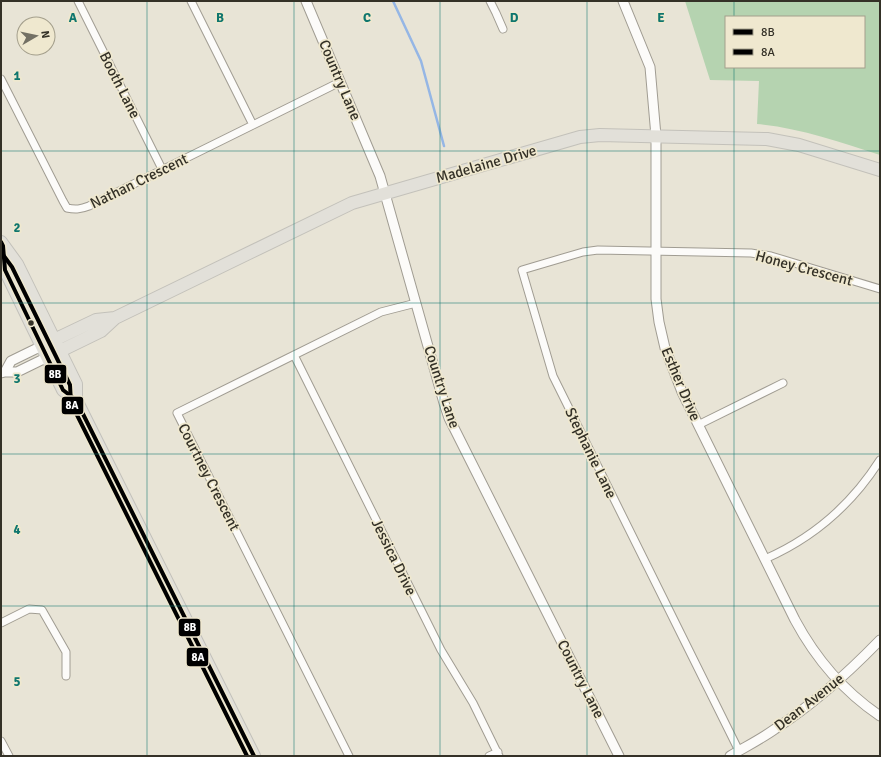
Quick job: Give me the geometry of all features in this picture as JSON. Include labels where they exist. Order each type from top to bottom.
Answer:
[{"type":"main road","name":"Madelaine Drive","points":[[57,346],[101,331],[115,318],[352,203],[580,137],[594,135],[656,136],[758,139],[777,141],[811,148],[880,170]]},
{"type":"main road","points":[[2,244],[17,264],[76,384],[76,400]]},
{"type":"main road","points":[[2,244],[5,270],[63,390],[76,400],[254,756]]},
{"type":"street","name":"Booth Lane","points":[[78,1],[162,169]]},
{"type":"street","points":[[191,1],[253,125]]},
{"type":"street","name":"Country Lane","points":[[306,1],[374,159],[444,403],[452,423],[619,756]]},
{"type":"street","points":[[490,1],[503,29]]},
{"type":"street","name":"Esther Drive","points":[[623,1],[650,67],[656,136],[656,299],[662,339],[676,378],[765,560],[805,637],[822,663],[838,681],[880,716]]},
{"type":"street","name":"Nathan Crescent","points":[[1,79],[67,208],[75,210],[85,207],[340,82]]},
{"type":"street","name":"Stephanie Lane","points":[[655,251],[589,251],[522,270],[554,378],[739,751]]},
{"type":"street","name":"Honey Crescent","points":[[655,251],[760,254],[880,289]]},
{"type":"street","name":"Courtney Crescent","points":[[349,756],[177,413],[381,312],[416,303]]},
{"type":"street","name":"Madelaine Drive","points":[[3,373],[11,361],[45,352],[57,346]]},
{"type":"street","name":"Jessica Drive","points":[[294,355],[441,650],[473,703],[498,754]]},
{"type":"street","points":[[698,425],[782,383]]},
{"type":"street","points":[[765,560],[799,542],[830,519],[860,488],[880,460]]},
{"type":"street","points":[[1,623],[29,608],[42,610],[66,652],[66,676]]},
{"type":"street","name":"Dean Avenue","points":[[730,756],[790,719],[838,681],[880,640]]},
{"type":"street","points":[[1,741],[9,756]]},
{"type":"street","points":[[489,756],[498,754]]},
{"type":"green space","points":[[685,1],[880,1],[880,155],[804,132],[757,124],[759,81],[710,80]]},
{"type":"waterway","points":[[393,1],[421,61],[444,146]]},
{"type":"transit line","name":"8B","points":[[1,242],[3,246],[5,270],[63,390],[76,400],[254,756]]},
{"type":"transit line","name":"8A","points":[[1,252],[12,267],[70,385],[71,403],[247,756]]}]
